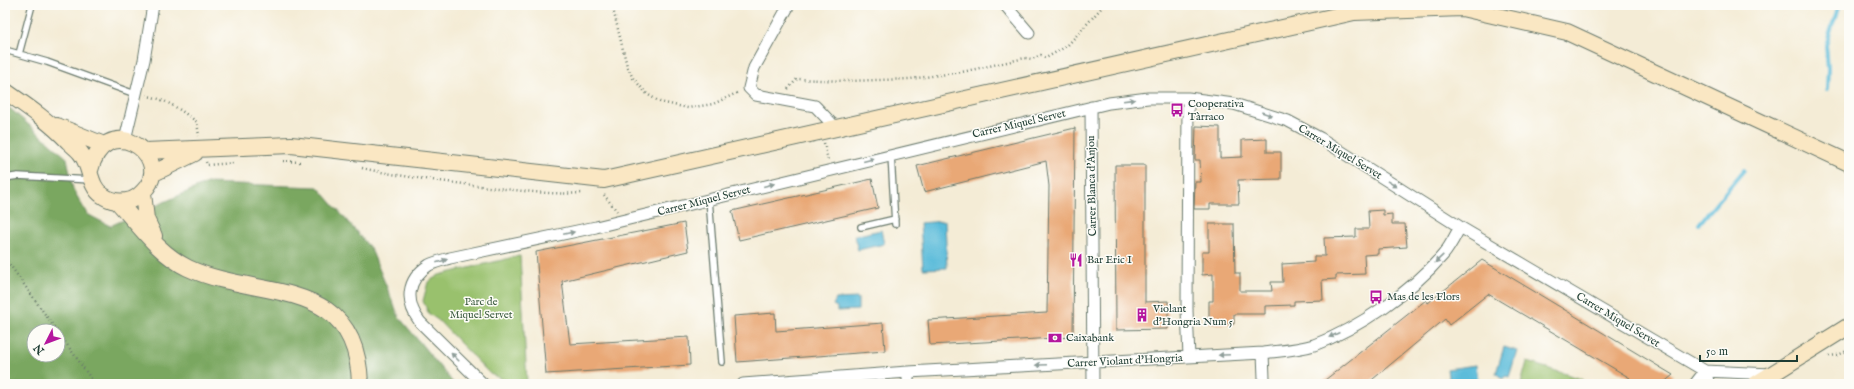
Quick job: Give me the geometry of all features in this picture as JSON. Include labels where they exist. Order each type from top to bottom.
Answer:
[{"type":"main road","points":[[144,151],[201,150],[292,145],[604,180],[1354,12],[1462,8],[1567,32],[1849,163]]},
{"type":"main road","points":[[5,91],[51,123],[82,155],[90,175],[101,195],[118,202],[159,248],[172,259],[190,269],[296,296],[324,308],[339,320],[351,339],[358,359],[360,384]]},
{"type":"main road","points":[[51,123],[104,145]]},
{"type":"main road","points":[[90,175],[93,157],[104,145],[114,141],[125,140],[136,144],[144,151],[150,162],[152,174],[149,184],[142,193],[132,200],[118,202]]},
{"type":"main road","points":[[152,174],[201,150]]},
{"type":"main road","points":[[142,193],[146,219],[159,248]]},
{"type":"main road","points":[[1756,384],[1849,326]]},
{"type":"street","points":[[125,140],[144,60],[154,5]]},
{"type":"street","points":[[789,5],[754,68],[749,88],[756,95],[815,106],[836,128]]},
{"type":"street","points":[[1005,5],[1029,34]]},
{"type":"street","name":"Carrer Miquel Servet","points":[[483,384],[420,322],[412,311],[410,288],[414,279],[430,265],[450,258],[596,227],[1091,107],[1148,98],[1188,98],[1234,104],[1288,121],[1320,138],[1460,227],[1705,371],[1771,374]]},
{"type":"street","points":[[1188,98],[1187,310],[1189,357]]},
{"type":"street","name":"Carrer Blanca d'Anjou","points":[[1091,107],[1094,384]]},
{"type":"street","name":"Carrer Violant d'Hongria","points":[[744,384],[908,372],[1263,353],[1300,349],[1314,345],[1347,330],[1374,313],[1412,285],[1444,255],[1460,227]]},
{"type":"street","points":[[1263,353],[1264,378],[1266,384]]},
{"type":"street","points":[[1695,384],[1705,371]]},
{"type":"street","points":[[1705,371],[1709,384]]},
{"type":"street","points":[[908,372],[908,384]]},
{"type":"lane","points":[[19,54],[32,5]]},
{"type":"lane","points":[[5,50],[54,64],[136,94]]},
{"type":"lane","points":[[861,227],[895,222],[891,155]]},
{"type":"lane","points":[[5,178],[18,176],[90,175]]},
{"type":"lane","points":[[709,199],[722,362]]},
{"type":"path","points":[[612,5],[627,66],[633,78],[647,94],[660,102],[688,108],[713,104],[749,88]]},
{"type":"path","points":[[778,99],[797,79],[845,81],[910,79],[962,72],[1025,58],[1032,59],[1041,55],[1046,58],[1067,46],[1104,5]]},
{"type":"path","points":[[820,132],[831,169]]},
{"type":"path","points":[[5,258],[52,323]]},
{"type":"path","points":[[66,342],[95,384]]},
{"type":"green space","points":[[5,104],[67,158],[73,189],[87,214],[110,226],[207,183],[318,187],[371,249],[399,317],[454,384],[5,384]]},
{"type":"green space","name":"Parc de Miquel Servet","points":[[520,256],[527,383],[505,380],[490,374],[438,320],[429,314],[423,301],[428,282],[439,275]]},
{"type":"green space","points":[[1527,362],[1582,379],[1581,384],[1521,384]]},
{"type":"water","points":[[945,221],[947,268],[923,269],[920,223]]},
{"type":"water","points":[[881,230],[884,244],[858,250],[854,236]]},
{"type":"water","points":[[858,298],[858,310],[837,311],[837,307],[833,305],[836,299]]},
{"type":"water","points":[[1504,347],[1517,351],[1509,377],[1506,376],[1502,379],[1496,373]]},
{"type":"water","points":[[1476,365],[1478,379],[1449,383],[1447,369]]},
{"type":"building","points":[[1196,126],[1220,127],[1220,158],[1242,157],[1242,140],[1267,139],[1267,152],[1281,152],[1281,179],[1238,180],[1239,204],[1210,204],[1210,209],[1194,209],[1195,182],[1201,182],[1200,160],[1195,160]]},
{"type":"building","points":[[1075,128],[1073,337],[930,345],[928,320],[1047,313],[1049,186],[1046,161],[924,192],[917,166]]},
{"type":"building","points":[[1115,165],[1145,165],[1145,302],[1168,301],[1168,329],[1116,330]]},
{"type":"building","points":[[872,179],[878,208],[739,240],[732,211]]},
{"type":"building","points":[[1383,210],[1383,215],[1392,214],[1392,224],[1405,224],[1407,247],[1378,249],[1378,254],[1364,255],[1365,274],[1336,275],[1336,279],[1322,280],[1323,300],[1294,301],[1294,305],[1265,306],[1265,314],[1234,314],[1234,324],[1209,324],[1209,301],[1213,301],[1213,274],[1202,275],[1202,252],[1209,252],[1209,224],[1234,224],[1235,273],[1240,273],[1240,291],[1272,291],[1271,282],[1283,282],[1282,264],[1314,262],[1314,256],[1325,256],[1324,238],[1356,237],[1356,229],[1369,229],[1368,211]]},
{"type":"building","points":[[684,223],[688,251],[562,281],[570,344],[689,337],[690,365],[546,374],[536,252]]},
{"type":"building","points":[[1482,260],[1673,375],[1662,384],[1623,384],[1630,378],[1488,294],[1449,325],[1445,319],[1367,384],[1320,384],[1426,300],[1428,303]]},
{"type":"building","points":[[775,313],[776,331],[883,323],[885,351],[737,362],[734,316]]},
{"type":"waterway","points":[[1827,89],[1828,69],[1826,45],[1839,5]]},
{"type":"waterway","points":[[1699,224],[1744,170]]},
{"type":"place","name":"Cooperativa Tàrraco","points":[[1177,110]]},
{"type":"place","name":"Bar Eric I","points":[[1076,260]]},
{"type":"place","name":"Mas de les Flors","points":[[1376,297]]},
{"type":"place","name":"Violant d'Hongria Num 5","points":[[1142,315]]},
{"type":"place","name":"Caixabank","points":[[1055,338]]}]
